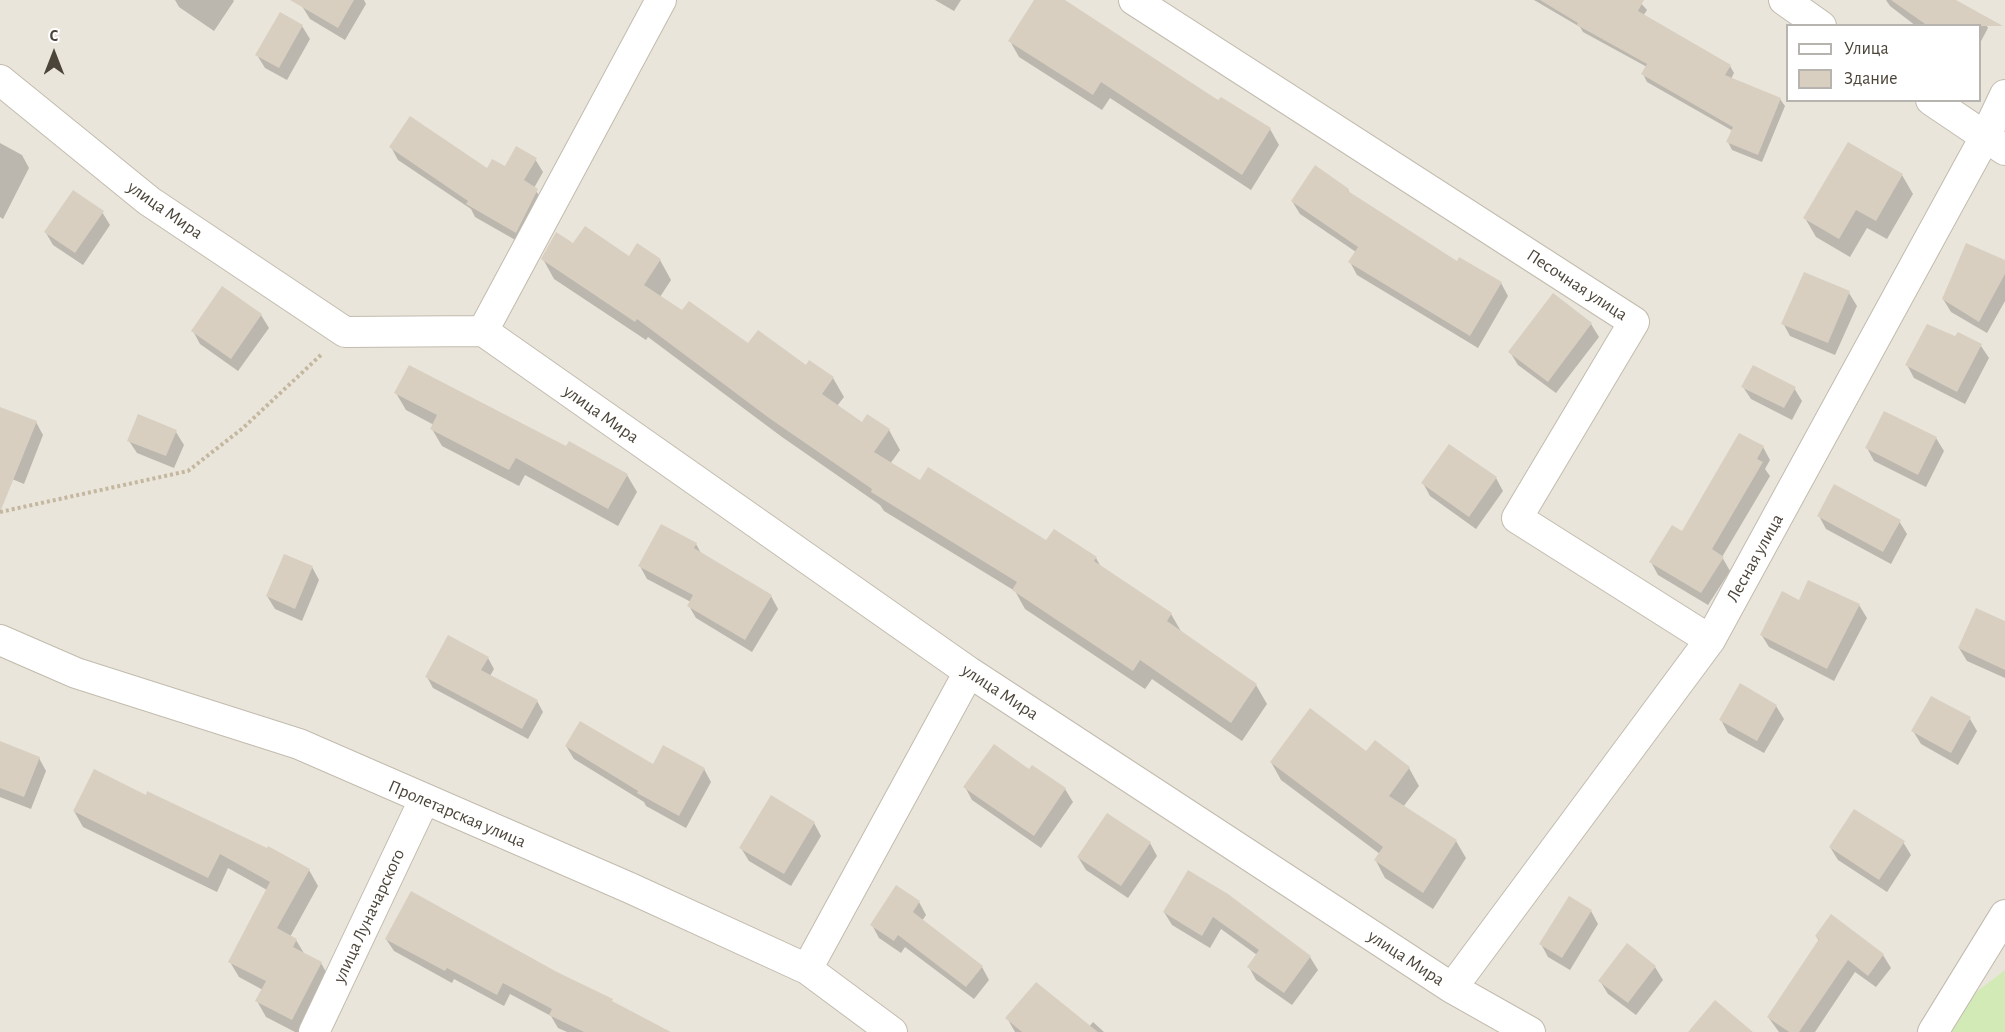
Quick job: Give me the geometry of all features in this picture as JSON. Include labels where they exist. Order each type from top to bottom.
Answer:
[{"type":"street","points":[[345,332],[483,331],[661,0]]},
{"type":"street","name":"Песочная улица","points":[[1134,0],[1634,322],[1516,518],[1710,640]]},
{"type":"street","points":[[1784,0],[1818,24]]},
{"type":"street","name":"улица Мира","points":[[0,80],[149,201],[345,332]]},
{"type":"street","name":"Лесная улица","points":[[1452,988],[1710,640],[1995,144],[2005,95]]},
{"type":"street","points":[[1934,102],[1995,144]]},
{"type":"street","name":"улица Мира","points":[[483,331],[969,672],[1452,988],[1530,1032]]},
{"type":"street","name":"Пролетарская улица","points":[[0,640],[76,673],[299,744],[630,888],[807,969],[892,1032]]},
{"type":"street","points":[[807,969],[969,672]]},
{"type":"street","name":"улица Луначарского","points":[[314,1032],[424,800]]},
{"type":"street","points":[[1933,1032],[2005,915]]},
{"type":"path","points":[[0,512],[188,471],[243,428],[345,332]]},
{"type":"shaded area","points":[[0,0],[2005,0],[2005,1032],[0,1032]]},
{"type":"green space","points":[[2005,970],[2005,1032],[1934,1032],[1940,1020]]},
{"type":"building","points":[[290,0],[354,0],[338,28]]},
{"type":"building","points":[[1034,0],[1065,0],[1218,100],[1221,97],[1271,128],[1242,175],[1101,82],[1093,95],[1008,41]]},
{"type":"building","points":[[1540,0],[1644,0],[1638,11],[1731,65],[1725,75],[1781,98],[1758,155],[1726,142],[1733,127],[1641,74],[1647,64],[1577,25],[1578,23]]},
{"type":"building","points":[[1891,0],[1956,0],[2003,26],[1981,26],[1981,24],[1925,24]]},
{"type":"building","points":[[280,12],[303,25],[279,68],[255,55]]},
{"type":"building","points":[[410,116],[487,168],[492,159],[505,166],[516,146],[537,158],[524,180],[538,189],[516,233],[466,204],[468,201],[389,147]]},
{"type":"building","points":[[1848,142],[1903,174],[1876,221],[1856,210],[1839,239],[1803,218]]},
{"type":"building","points":[[1315,165],[1349,189],[1348,191],[1457,261],[1459,257],[1502,282],[1470,336],[1348,262],[1358,247],[1291,201]]},
{"type":"building","points":[[73,190],[104,211],[75,253],[44,232]]},
{"type":"building","points":[[585,226],[629,256],[637,243],[661,259],[644,285],[682,310],[689,301],[748,343],[758,330],[806,365],[809,360],[834,377],[822,394],[862,422],[867,414],[890,429],[874,452],[920,480],[928,467],[1046,540],[1054,529],[1097,557],[1094,561],[1172,613],[1167,621],[1257,684],[1231,723],[1140,660],[1133,671],[1012,590],[1017,582],[871,492],[872,489],[769,418],[637,319],[635,322],[541,259],[556,232],[573,243]]},
{"type":"building","points":[[1966,243],[2005,260],[2005,274],[1979,322],[1942,299]]},
{"type":"building","points":[[1804,272],[1850,291],[1828,343],[1781,324]]},
{"type":"building","points":[[222,286],[262,314],[231,359],[191,331]]},
{"type":"building","points":[[1553,293],[1592,323],[1548,382],[1508,352]]},
{"type":"building","points":[[1927,324],[1955,336],[1958,332],[1982,344],[1957,392],[1905,365]]},
{"type":"building","points":[[409,365],[566,446],[569,441],[628,474],[608,509],[516,458],[509,470],[430,429],[437,415],[394,393]]},
{"type":"building","points":[[1753,365],[1796,387],[1784,408],[1741,387]]},
{"type":"building","points":[[0,407],[37,421],[1,510],[0,510]]},
{"type":"building","points":[[1884,411],[1937,437],[1918,475],[1865,448]]},
{"type":"building","points":[[138,414],[177,430],[166,456],[127,441]]},
{"type":"building","points":[[1739,433],[1764,446],[1757,459],[1763,462],[1712,549],[1724,557],[1701,593],[1649,562],[1672,525],[1682,531]]},
{"type":"building","points":[[1449,444],[1497,477],[1469,517],[1421,483]]},
{"type":"building","points":[[1834,484],[1901,520],[1883,552],[1817,516]]},
{"type":"building","points":[[661,524],[697,543],[694,548],[772,595],[745,640],[687,606],[693,595],[638,566]]},
{"type":"building","points":[[284,554],[313,566],[295,609],[266,596]]},
{"type":"building","points":[[1808,580],[1860,604],[1827,669],[1760,635],[1782,591],[1799,600]]},
{"type":"building","points":[[1976,608],[2005,621],[2005,670],[1958,648]]},
{"type":"building","points":[[448,635],[489,657],[481,670],[538,700],[522,729],[425,677]]},
{"type":"building","points":[[1740,683],[1777,705],[1757,741],[1719,720]]},
{"type":"building","points":[[1931,696],[1971,717],[1951,753],[1911,731]]},
{"type":"building","points":[[1310,708],[1366,751],[1375,740],[1410,767],[1389,796],[1457,840],[1423,893],[1374,860],[1383,847],[1270,762]]},
{"type":"building","points":[[580,721],[653,764],[663,745],[705,768],[679,816],[637,793],[638,791],[565,746]]},
{"type":"building","points":[[0,741],[40,757],[24,797],[0,788]]},
{"type":"building","points":[[994,744],[1029,769],[1032,765],[1066,788],[1034,836],[963,787]]},
{"type":"building","points":[[94,769],[146,795],[147,791],[267,848],[268,846],[310,869],[277,928],[297,939],[293,947],[322,962],[292,1020],[255,1001],[266,981],[228,962],[270,882],[220,854],[208,878],[73,811]]},
{"type":"building","points":[[771,795],[815,822],[784,874],[739,848]]},
{"type":"building","points":[[1854,809],[1905,841],[1879,880],[1829,847]]},
{"type":"building","points":[[1107,813],[1151,842],[1121,886],[1077,857]]},
{"type":"building","points":[[1188,870],[1228,894],[1311,956],[1284,993],[1247,967],[1259,950],[1213,917],[1202,936],[1163,912]]},
{"type":"building","points":[[896,885],[920,901],[913,912],[983,966],[966,987],[898,935],[894,941],[870,925]]},
{"type":"building","points":[[411,891],[671,1032],[584,1032],[549,1015],[552,1009],[503,983],[497,995],[385,939]]},
{"type":"building","points":[[1569,896],[1592,910],[1562,958],[1539,944]]},
{"type":"building","points":[[1831,914],[1884,954],[1868,976],[1848,960],[1799,1032],[1789,1032],[1767,1017],[1819,939],[1815,936]]},
{"type":"building","points":[[1627,943],[1656,966],[1628,1003],[1598,981]]},
{"type":"building","points":[[1036,982],[1098,1032],[1022,1032],[1005,1018]]},
{"type":"building","points":[[1715,1000],[1753,1032],[1688,1032]]}]
